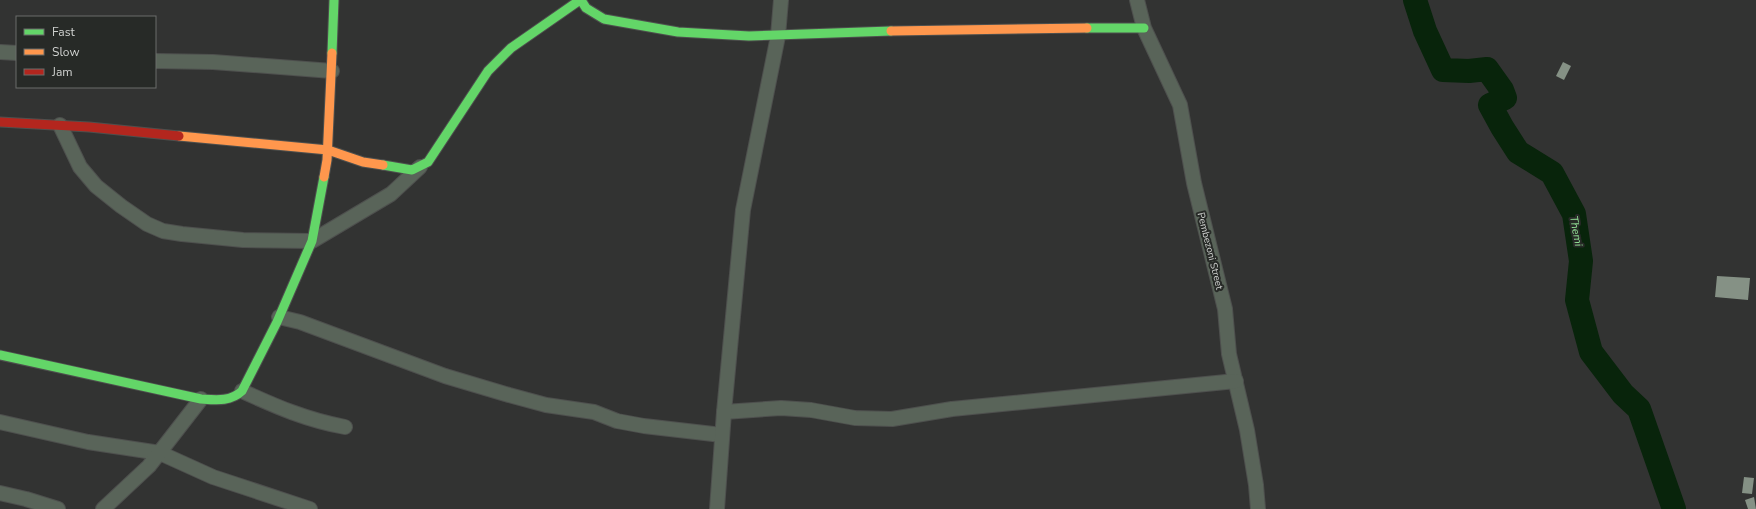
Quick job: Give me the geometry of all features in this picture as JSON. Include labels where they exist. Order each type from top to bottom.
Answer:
[{"type":"street","points":[[0,355],[97,375],[201,399],[222,400],[236,397],[242,391],[279,317],[312,241],[328,150],[334,0]]},
{"type":"street","points":[[0,122],[60,125],[328,150],[363,162],[412,170],[428,162],[488,71],[511,48],[580,0],[586,8],[604,19],[678,32],[778,36],[867,32],[1144,28]]},
{"type":"street","points":[[717,509],[724,412],[743,210],[778,36],[781,0]]},
{"type":"street","name":"Pembezoni Street","points":[[1137,0],[1144,28],[1180,104],[1194,183],[1225,309],[1229,354],[1247,430],[1256,485],[1258,509]]},
{"type":"street","points":[[0,52],[16,53]]},
{"type":"street","points":[[156,61],[213,62],[332,71]]},
{"type":"street","points":[[60,125],[80,167],[96,186],[120,206],[147,224],[163,231],[182,234],[243,240],[312,241],[391,194],[421,166]]},
{"type":"street","points":[[279,317],[300,322],[445,376],[546,406],[594,412],[617,421],[644,426],[722,435]]},
{"type":"street","points":[[724,412],[781,408],[811,410],[855,418],[892,419],[952,409],[1236,381]]},
{"type":"street","points":[[242,391],[312,420],[345,426]]},
{"type":"street","points":[[103,509],[149,466],[201,399]]},
{"type":"street","points":[[0,422],[88,442],[160,452],[212,477],[310,509]]},
{"type":"street","points":[[0,493],[58,509]]},
{"type":"building","points":[[1563,62],[1571,66],[1564,80],[1556,76]]},
{"type":"building","points":[[1717,276],[1750,278],[1748,300],[1715,297]]},
{"type":"building","points":[[1744,477],[1754,478],[1752,494],[1742,493]]},
{"type":"building","points":[[1754,497],[1756,509],[1748,509],[1745,500]]},
{"type":"waterway","name":"Themi","points":[[1415,0],[1425,31],[1443,70],[1469,71],[1487,69],[1502,90],[1505,98],[1490,105],[1502,127],[1518,152],[1552,173],[1574,214],[1581,261],[1577,300],[1591,352],[1623,394],[1639,409],[1674,509]]},
{"type":"traffic: fast","points":[[332,53],[334,0]]},
{"type":"traffic: fast","points":[[383,165],[412,170],[428,162],[488,71],[511,48],[580,0]]},
{"type":"traffic: fast","points":[[581,0],[586,8],[604,19],[678,32],[749,36],[891,31]]},
{"type":"traffic: fast","points":[[1087,28],[1144,28]]},
{"type":"traffic: fast","points":[[0,355],[201,399],[223,400],[237,395],[242,391],[277,322],[312,241],[324,177]]},
{"type":"traffic: slow","points":[[891,31],[1087,28]]},
{"type":"traffic: slow","points":[[324,177],[327,160],[332,53]]},
{"type":"traffic: slow","points":[[179,136],[328,150],[363,162],[383,165]]},
{"type":"traffic: jam","points":[[0,122],[89,127],[179,136]]}]
